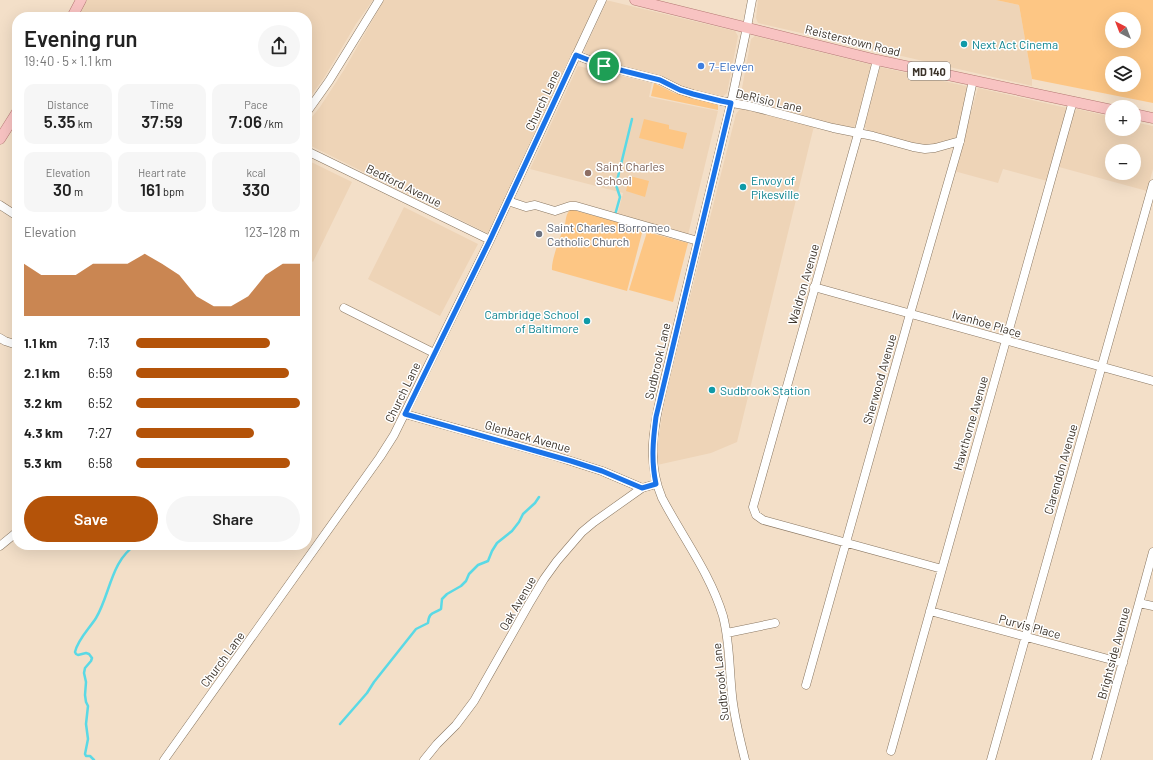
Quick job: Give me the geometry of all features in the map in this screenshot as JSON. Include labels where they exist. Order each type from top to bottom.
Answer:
[{"type":"main road","points":[[74,12],[80,0]]},
{"type":"main road","name":"Reisterstown Road","points":[[635,0],[878,60],[1105,108]]},
{"type":"main road","points":[[1141,115],[1153,118]]},
{"type":"main road","points":[[0,139],[12,120]]},
{"type":"street","points":[[312,105],[329,81],[379,0]]},
{"type":"street","name":"Church Lane","points":[[164,760],[380,458],[405,414],[490,240],[602,0]]},
{"type":"street","name":"Sudbrook Lane","points":[[745,760],[732,696],[729,650],[723,617],[712,586],[699,560],[662,498],[656,484],[652,449],[656,417],[731,103],[752,0]]},
{"type":"street","name":"DeRisio Lane","points":[[576,55],[604,66],[660,80],[680,90],[693,94],[770,111],[913,147],[925,149],[946,146],[960,141]]},
{"type":"street","name":"Waldron Avenue","points":[[846,543],[763,520],[756,515],[753,507],[878,60]]},
{"type":"street","name":"Sherwood Avenue","points":[[806,685],[960,141],[973,80]]},
{"type":"street","name":"Hawthorne Avenue","points":[[891,751],[1073,101]]},
{"type":"street","name":"Bedford Avenue","points":[[312,153],[490,240]]},
{"type":"street","name":"Clarendon Avenue","points":[[991,760],[1153,184]]},
{"type":"street","points":[[508,201],[526,207],[535,205],[555,211],[570,206],[576,206],[698,241]]},
{"type":"street","points":[[0,205],[12,213]]},
{"type":"street","name":"Ivanhoe Place","points":[[814,287],[1153,381]]},
{"type":"street","points":[[344,308],[434,353]]},
{"type":"street","points":[[0,338],[12,343]]},
{"type":"street","name":"Glenback Avenue","points":[[405,414],[571,461],[602,471],[642,488]]},
{"type":"street","name":"Oak Avenue","points":[[424,760],[436,744],[456,725],[474,701],[529,604],[557,561],[582,532],[594,522],[642,488],[656,484]]},
{"type":"street","points":[[0,546],[12,536]]},
{"type":"street","points":[[846,543],[942,569]]},
{"type":"street","name":"Brightside Avenue","points":[[1096,760],[1153,552]]},
{"type":"street","points":[[1138,603],[1153,606]]},
{"type":"street","name":"Purvis Place","points":[[930,611],[1123,663]]},
{"type":"street","points":[[726,633],[774,623]]},
{"type":"shaded area","points":[[87,0],[373,0],[356,24],[324,78],[312,94],[312,12],[81,12]]},
{"type":"shaded area","points":[[384,0],[597,0],[597,3],[489,234],[312,146],[312,117],[344,70]]},
{"type":"shaded area","points":[[758,0],[996,0],[1019,5],[1032,86],[758,23],[756,18]]},
{"type":"shaded area","points":[[996,0],[1153,0],[1153,103],[1032,79],[1019,5]]},
{"type":"shaded area","points":[[607,1],[735,31],[738,36],[727,93],[721,98],[694,91],[660,76],[599,60],[586,54],[584,51],[585,48]]},
{"type":"shaded area","points":[[755,36],[873,65],[855,126],[852,128],[847,128],[743,100],[741,94],[751,39]]},
{"type":"shaded area","points":[[578,66],[652,83],[649,97],[718,111],[688,235],[617,216],[623,193],[530,169]]},
{"type":"shaded area","points":[[880,67],[970,87],[956,137],[953,140],[936,145],[924,145],[913,144],[867,130],[865,123]]},
{"type":"shaded area","points":[[654,83],[674,93],[718,105],[718,110],[651,96]]},
{"type":"shaded area","points":[[978,88],[1067,108],[1047,181],[1003,169],[998,183],[954,171]]},
{"type":"shaded area","points":[[740,109],[814,126],[737,442],[711,453],[657,465],[658,442],[665,397],[736,114]]},
{"type":"shaded area","points":[[1077,109],[1105,115],[1105,136],[1141,136],[1141,123],[1153,126],[1153,169],[1147,191],[1107,180],[1141,180],[1141,144],[1105,144],[1105,180],[1059,167],[1074,112]]},
{"type":"shaded area","points":[[644,119],[669,125],[669,129],[687,133],[683,149],[639,138]]},
{"type":"shaded area","points":[[312,162],[352,182],[313,262],[312,261]]},
{"type":"shaded area","points":[[630,176],[649,181],[645,197],[626,191]]},
{"type":"shaded area","points":[[404,207],[478,244],[440,316],[368,279]]},
{"type":"shaded area","points":[[570,210],[643,229],[627,291],[552,270],[555,254],[567,215]]},
{"type":"shaded area","points":[[647,232],[688,243],[673,302],[629,290]]},
{"type":"waterway","points":[[615,215],[620,197],[616,185],[632,119]]},
{"type":"waterway","points":[[340,724],[367,693],[416,629],[428,623],[430,615],[441,609],[442,599],[447,594],[461,586],[466,581],[469,574],[478,565],[488,561],[497,543],[512,531],[523,514],[539,497]]},
{"type":"waterway","points":[[94,760],[85,754],[88,739],[86,724],[88,706],[85,695],[86,682],[84,673],[85,668],[92,658],[89,654],[86,653],[78,655],[75,652],[81,638],[101,609],[116,569],[121,560],[130,550]]},
{"type":"place","name":"Next Act Cinema","points":[[964,44]]},
{"type":"place","name":"7-Eleven","points":[[701,66]]},
{"type":"place","name":"Saint Charles School","points":[[588,173]]},
{"type":"place","name":"Envoy of Pikesville","points":[[743,187]]},
{"type":"place","name":"Saint Charles Borromeo Catholic Church","points":[[539,234]]},
{"type":"place","name":"Cambridge School of Baltimore","points":[[587,321]]},
{"type":"place","name":"Sudbrook Station","points":[[712,390]]},
{"type":"route","points":[[576,55],[604,66],[660,80],[680,90],[731,103],[656,417],[652,449],[656,484],[642,488],[602,471],[571,461],[405,414],[490,240],[576,55]]}]
